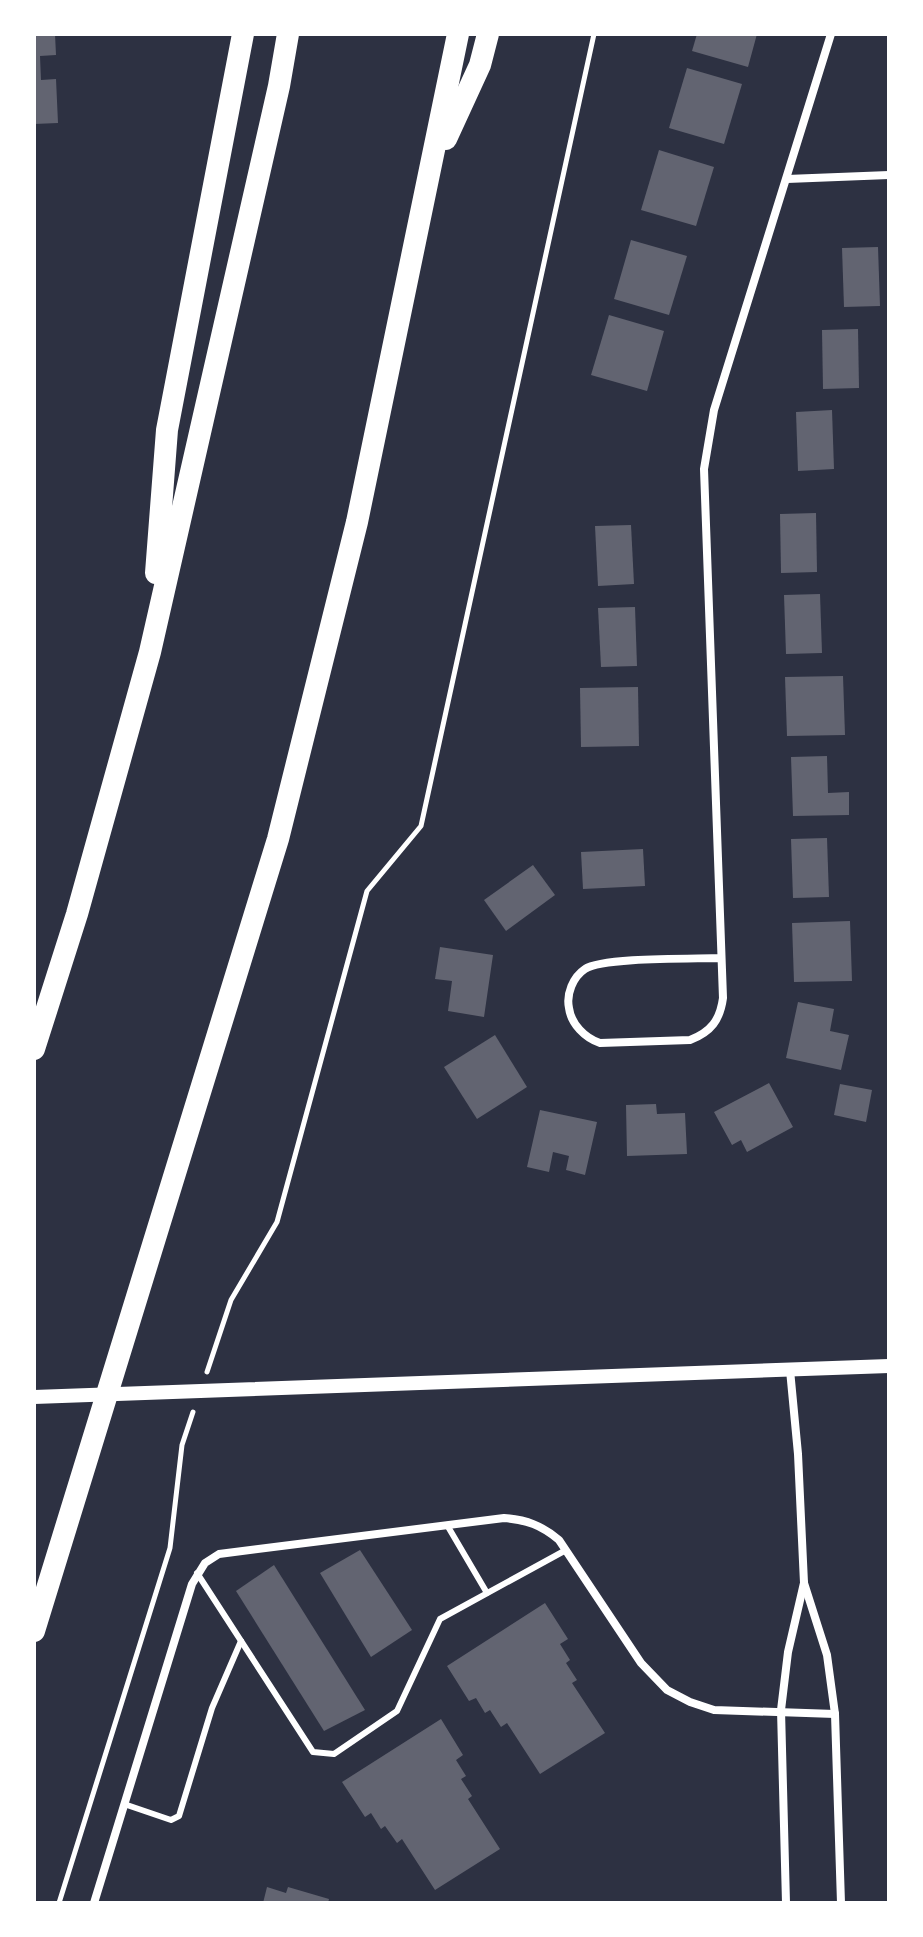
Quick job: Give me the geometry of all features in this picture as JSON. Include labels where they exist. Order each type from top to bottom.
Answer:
[{"type":"highway","points":[[150,652],[167,430],[243,34]]},
{"type":"highway","points":[[34,1049],[77,914],[150,652],[288,34]]},
{"type":"highway","points":[[34,1631],[278,839],[357,522],[458,34]]},
{"type":"highway","points":[[430,173],[480,65],[488,34]]},
{"type":"street","points":[[720,958],[606,963],[586,968],[573,984],[568,1006],[582,1032],[590,1040],[600,1043],[690,1040],[703,1035],[719,1018],[722,1007],[704,469],[714,410],[831,34]]},
{"type":"street","points":[[787,179],[889,175]]},
{"type":"street","points":[[34,1397],[889,1366]]},
{"type":"street","points":[[790,1370],[798,1454],[804,1583],[827,1655],[835,1714],[841,1903]]},
{"type":"street","points":[[94,1903],[197,1573],[219,1554],[504,1518],[527,1520],[544,1527],[566,1550],[641,1663],[667,1690],[714,1710],[835,1714]]},
{"type":"street","points":[[786,1903],[781,1710],[788,1652],[804,1583]]},
{"type":"lane","points":[[447,1525],[487,1593]]},
{"type":"lane","points":[[197,1573],[313,1752],[334,1754],[397,1711],[440,1619],[566,1550]]},
{"type":"lane","points":[[124,1804],[171,1820],[179,1816],[212,1708],[241,1641]]},
{"type":"path","points":[[207,1373],[231,1300],[277,1222],[367,891],[421,826],[594,34]]},
{"type":"path","points":[[59,1903],[170,1548],[182,1445],[197,1402]]},
{"type":"building","points":[[34,34],[55,34],[56,55],[40,56],[41,80],[56,79],[58,123],[34,124]]},
{"type":"building","points":[[697,34],[757,34],[748,67],[692,51]]},
{"type":"building","points":[[687,68],[742,84],[724,144],[669,128]]},
{"type":"building","points":[[659,150],[714,167],[696,226],[641,210]]},
{"type":"building","points":[[631,240],[687,256],[669,315],[614,299]]},
{"type":"building","points":[[878,247],[880,306],[844,307],[842,248]]},
{"type":"building","points":[[609,315],[664,331],[647,391],[591,375]]},
{"type":"building","points":[[858,329],[859,388],[823,389],[822,330]]},
{"type":"building","points":[[832,410],[834,469],[798,471],[796,412]]},
{"type":"building","points":[[816,513],[817,572],[781,573],[780,514]]},
{"type":"building","points":[[631,525],[634,584],[598,586],[595,526]]},
{"type":"building","points":[[820,594],[822,653],[786,654],[784,595]]},
{"type":"building","points":[[635,607],[637,666],[601,667],[598,608]]},
{"type":"building","points":[[843,676],[845,735],[787,736],[785,677]]},
{"type":"building","points":[[638,687],[639,746],[581,747],[580,688]]},
{"type":"building","points":[[827,756],[828,793],[849,792],[849,815],[793,816],[791,757]]},
{"type":"building","points":[[827,838],[829,897],[793,898],[791,839]]},
{"type":"building","points":[[643,849],[645,886],[583,889],[581,852]]},
{"type":"building","points":[[533,865],[555,895],[506,931],[484,900]]},
{"type":"building","points":[[850,921],[852,981],[794,982],[792,923]]},
{"type":"building","points":[[440,947],[493,955],[484,1017],[448,1011],[452,981],[435,979]]},
{"type":"building","points":[[798,1002],[834,1009],[830,1031],[849,1035],[841,1070],[786,1058]]},
{"type":"building","points":[[495,1035],[527,1087],[477,1119],[444,1067]]},
{"type":"building","points":[[769,1083],[793,1127],[747,1152],[741,1140],[732,1145],[714,1112]]},
{"type":"building","points":[[840,1084],[872,1090],[866,1122],[834,1115]]},
{"type":"building","points":[[656,1104],[657,1114],[685,1113],[687,1154],[627,1156],[626,1105]]},
{"type":"building","points":[[540,1110],[597,1122],[585,1175],[566,1170],[569,1156],[553,1152],[549,1172],[527,1167]]},
{"type":"building","points":[[360,1550],[412,1630],[371,1657],[320,1573]]},
{"type":"building","points":[[274,1565],[365,1710],[324,1731],[236,1591]]},
{"type":"building","points":[[545,1603],[568,1639],[560,1644],[570,1660],[566,1663],[577,1680],[572,1683],[605,1733],[540,1774],[507,1723],[501,1727],[490,1710],[485,1713],[476,1698],[469,1701],[447,1666]]},
{"type":"building","points":[[441,1719],[463,1755],[456,1760],[466,1776],[461,1779],[472,1796],[468,1799],[500,1849],[435,1890],[402,1839],[397,1843],[385,1826],[381,1829],[371,1813],[365,1817],[342,1782]]},
{"type":"building","points":[[267,1887],[286,1893],[288,1887],[329,1899],[328,1903],[263,1903]]}]
